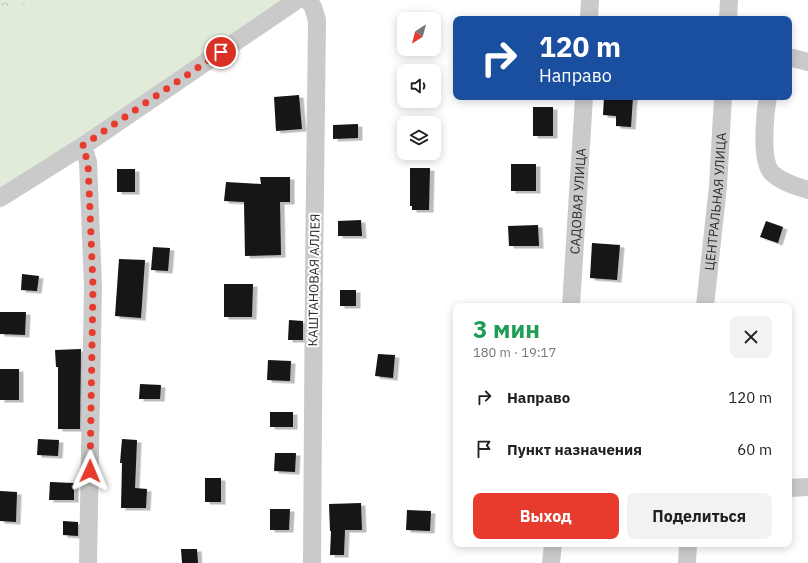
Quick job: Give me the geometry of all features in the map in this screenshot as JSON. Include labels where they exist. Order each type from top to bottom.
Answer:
[{"type":"street","points":[[0,198],[82,146],[297,0]]},
{"type":"street","name":"КАШТАНОВАЯ АЛЛЕЯ","points":[[308,0],[313,7],[317,20],[312,563]]},
{"type":"street","points":[[589,16],[590,0]]},
{"type":"street","points":[[728,16],[729,0]]},
{"type":"street","points":[[792,58],[808,62]]},
{"type":"street","name":"САДОВАЯ УЛИЦА","points":[[570,303],[584,100]]},
{"type":"street","name":"ЦЕНТРАЛЬНАЯ УЛИЦА","points":[[705,303],[718,186],[723,100]]},
{"type":"street","points":[[767,102],[765,158],[771,172],[783,181],[808,190]]},
{"type":"street","points":[[82,146],[88,162],[93,286],[88,563]]},
{"type":"street","points":[[792,488],[808,487]]},
{"type":"street","points":[[551,563],[553,547]]},
{"type":"street","points":[[687,563],[688,547]]},
{"type":"green space","points":[[0,0],[30,0],[11,12],[0,23]]},
{"type":"green space","points":[[30,0],[291,0],[0,193],[0,23],[11,12]]},
{"type":"building","points":[[299,95],[302,129],[276,131],[274,97]]},
{"type":"building","points":[[604,100],[633,100],[631,127],[616,126],[616,116],[603,115]]},
{"type":"building","points":[[533,107],[553,107],[553,136],[533,136]]},
{"type":"building","points":[[358,124],[358,138],[333,139],[333,125]]},
{"type":"building","points":[[511,164],[536,164],[536,191],[511,191]]},
{"type":"building","points":[[410,168],[430,168],[429,210],[412,210],[412,206],[410,206]]},
{"type":"building","points":[[117,169],[135,169],[135,192],[117,192]]},
{"type":"building","points":[[260,177],[290,177],[290,202],[280,202],[281,255],[245,256],[244,202],[224,201],[226,182],[261,184]]},
{"type":"building","points":[[361,220],[362,236],[338,236],[338,221]]},
{"type":"building","points":[[766,221],[783,227],[778,243],[760,237]]},
{"type":"building","points":[[538,225],[539,246],[509,246],[508,226]]},
{"type":"building","points":[[592,243],[620,245],[617,280],[590,278]]},
{"type":"building","points":[[153,247],[170,248],[168,271],[151,270]]},
{"type":"building","points":[[119,259],[145,260],[141,318],[115,316]]},
{"type":"building","points":[[22,274],[39,276],[37,291],[21,290]]},
{"type":"building","points":[[224,284],[253,284],[252,317],[224,317]]},
{"type":"building","points":[[340,290],[356,290],[356,306],[340,306]]},
{"type":"building","points":[[0,312],[26,312],[25,335],[0,334]]},
{"type":"building","points":[[289,320],[303,321],[303,340],[288,340]]},
{"type":"building","points":[[81,349],[80,429],[58,429],[58,367],[56,367],[55,350]]},
{"type":"building","points":[[378,354],[395,355],[393,378],[375,376]]},
{"type":"building","points":[[268,360],[291,361],[290,381],[267,380]]},
{"type":"building","points":[[0,369],[19,369],[19,400],[0,400]]},
{"type":"building","points":[[140,384],[161,385],[160,399],[139,399]]},
{"type":"building","points":[[270,412],[293,412],[293,427],[270,427]]},
{"type":"building","points":[[38,439],[59,440],[58,456],[37,455]]},
{"type":"building","points":[[122,439],[137,440],[135,488],[147,489],[146,508],[121,508],[122,463],[120,463]]},
{"type":"building","points":[[275,453],[296,453],[295,472],[274,471]]},
{"type":"building","points":[[205,478],[221,478],[221,502],[205,502]]},
{"type":"building","points":[[50,482],[74,483],[74,500],[49,500]]},
{"type":"building","points":[[0,491],[17,492],[16,522],[0,521]]},
{"type":"building","points":[[361,503],[362,530],[345,530],[344,555],[330,555],[331,531],[329,504]]},
{"type":"building","points":[[270,509],[290,509],[289,530],[270,530]]},
{"type":"building","points":[[407,510],[431,511],[430,531],[406,530]]},
{"type":"building","points":[[63,521],[78,522],[78,536],[63,535]]},
{"type":"building","points":[[181,549],[197,549],[198,563],[182,563]]},
{"type":"route","points":[[90,471],[93,286],[88,162],[82,146],[221,52]]}]
